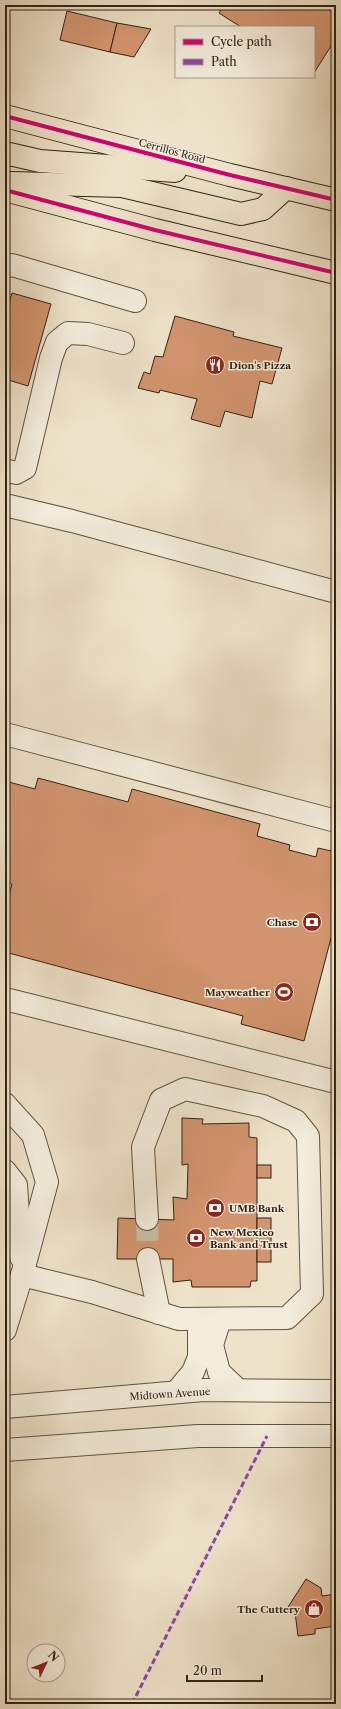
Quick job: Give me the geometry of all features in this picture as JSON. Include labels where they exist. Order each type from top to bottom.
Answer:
[{"type":"main road","name":"Cerrillos Road","points":[[5,116],[230,175],[336,200]]},
{"type":"main road","points":[[5,153],[40,161],[230,175]]},
{"type":"main road","points":[[5,183],[122,186],[241,214],[263,209],[286,188]]},
{"type":"main road","points":[[5,190],[155,230],[336,273]]},
{"type":"lane","points":[[5,267],[12,266],[135,301]]},
{"type":"lane","points":[[5,470],[16,473],[25,468],[51,358],[57,342],[68,333],[88,334],[123,343]]},
{"type":"lane","points":[[5,505],[79,523],[336,592]]},
{"type":"lane","points":[[5,734],[336,821]]},
{"type":"lane","points":[[5,999],[336,1082]]},
{"type":"lane","points":[[22,1275],[92,1292],[179,1319],[287,1318],[312,1294],[308,1136],[296,1121],[263,1106],[185,1089],[162,1100],[143,1147],[147,1219]]},
{"type":"lane","points":[[5,1104],[33,1135],[47,1182],[22,1275],[5,1330]]},
{"type":"lane","points":[[5,1170],[16,1185],[22,1275]]},
{"type":"lane","points":[[148,1259],[159,1313]]},
{"type":"lane","points":[[209,1319],[212,1345],[219,1372],[238,1390]]},
{"type":"lane","points":[[176,1392],[193,1372],[199,1357],[209,1319]]},
{"type":"lane","name":"Midtown Avenue","points":[[5,1407],[204,1390],[336,1391]]},
{"type":"lane","points":[[5,1450],[198,1436],[336,1436]]},
{"type":"building","points":[[224,5],[336,5],[336,38],[315,71],[315,26],[239,26],[219,13]]},
{"type":"building","points":[[67,11],[117,23],[110,52],[60,40]]},
{"type":"building","points":[[117,23],[151,29],[134,57],[110,52]]},
{"type":"building","points":[[12,293],[51,304],[28,386],[5,379],[5,317]]},
{"type":"building","name":"Dion's Pizza","points":[[175,316],[234,332],[233,336],[282,348],[272,384],[260,381],[252,418],[225,411],[220,427],[191,419],[197,399],[160,390],[159,393],[138,388],[144,372],[150,374],[155,356],[163,357]]},
{"type":"building","points":[[38,778],[128,802],[132,789],[260,824],[257,836],[290,845],[289,850],[316,857],[318,848],[336,852],[336,919],[304,1041],[241,1024],[243,1016],[5,952],[5,910],[12,884],[5,882],[5,781],[35,789]]},
{"type":"building","name":"UMB Bank","points":[[182,1118],[203,1119],[202,1124],[249,1123],[249,1137],[257,1138],[257,1281],[251,1281],[250,1287],[192,1287],[191,1280],[173,1282],[173,1259],[117,1259],[118,1218],[174,1220],[173,1197],[187,1199],[188,1164],[182,1165]]},
{"type":"building","points":[[257,1165],[271,1165],[271,1178],[257,1178]]},
{"type":"building","points":[[257,1218],[271,1218],[271,1262],[257,1262]]},
{"type":"building","name":"The Cuttery","points":[[306,1579],[321,1588],[322,1596],[336,1594],[336,1626],[315,1629],[315,1634],[298,1636],[295,1612],[288,1607]]},
{"type":"tunnel","points":[[147,1219],[148,1259]]},
{"type":"marked path","points":[[132,1704],[267,1436]]},
{"type":"cycle path","points":[[5,116],[230,175],[336,200]]},
{"type":"cycle path","points":[[5,190],[155,230],[336,273]]},
{"type":"place","name":"Dion's Pizza","points":[[215,365]]},
{"type":"place","name":"Chase","points":[[312,922]]},
{"type":"place","name":"Mayweather","points":[[284,992]]},
{"type":"place","name":"UMB Bank","points":[[215,1208]]},
{"type":"place","name":"New Mexico Bank and Trust","points":[[196,1238]]},
{"type":"place","name":"The Cuttery","points":[[314,1609]]}]
